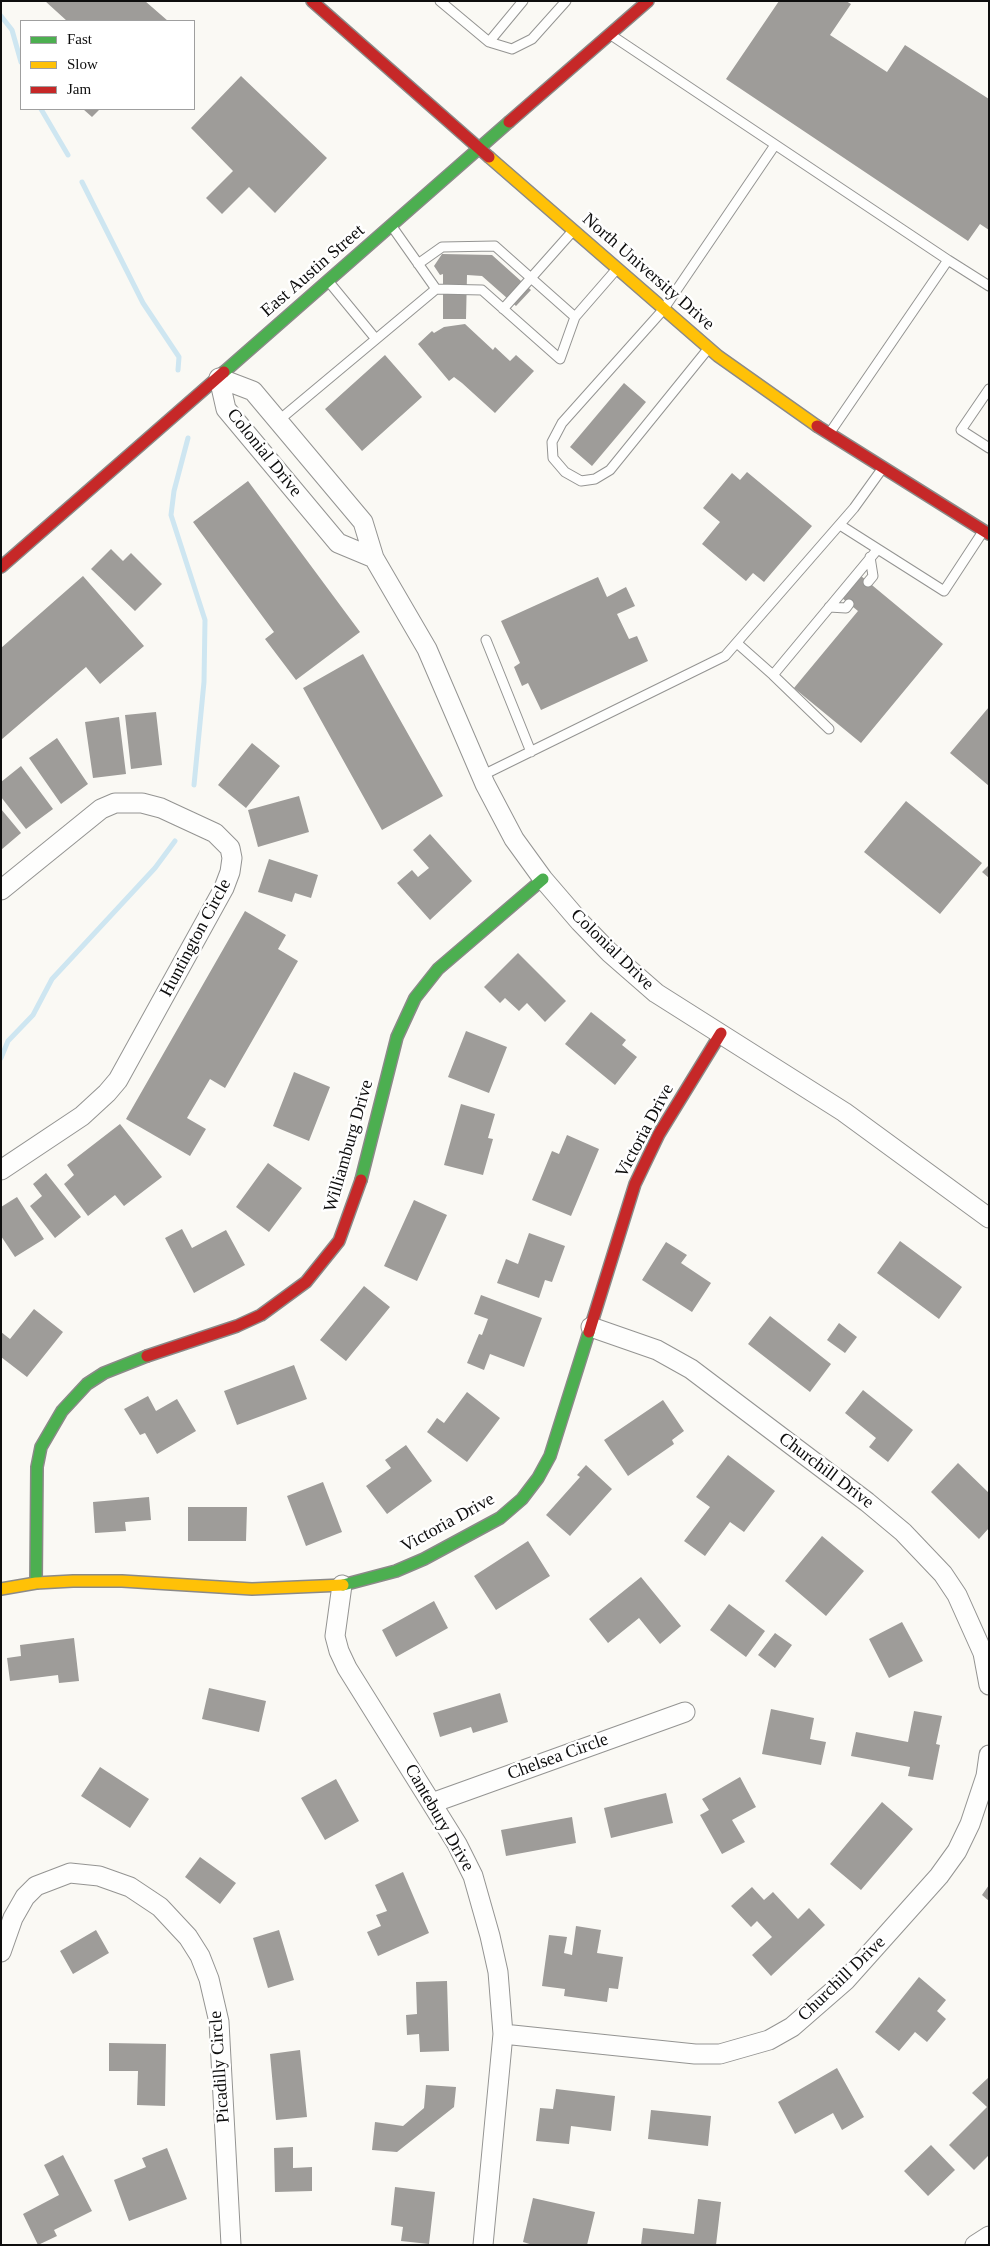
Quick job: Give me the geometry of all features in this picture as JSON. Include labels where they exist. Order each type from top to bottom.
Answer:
[{"type":"street","name":"North University Drive","points":[[312,1],[616,269],[709,348],[772,396],[986,532]]},
{"type":"street","name":"East Austin Street","points":[[5,556],[219,378],[478,148],[611,35],[648,1]]},
{"type":"street","name":"Colonial Drive","points":[[219,378],[253,391],[364,522],[374,558],[427,649],[481,776],[514,839],[542,879],[586,928],[634,976],[656,993],[852,1117],[989,1218]]},
{"type":"street","name":"Colonial Drive","points":[[219,378],[226,409],[338,543],[374,558]]},
{"type":"street","name":"Huntington Circle","points":[[1,890],[101,809],[115,803],[142,803],[161,808],[215,833],[230,848],[232,858],[230,872],[224,888],[118,1080],[108,1094],[82,1116],[1,1170]]},
{"type":"street","name":"Williamburg Drive","points":[[36,1583],[36,1467],[41,1447],[62,1411],[87,1384],[104,1372],[131,1360],[237,1326],[260,1315],[306,1282],[339,1240],[351,1210],[397,1036],[415,998],[438,969],[542,879]]},
{"type":"street","name":"Victoria Drive","points":[[1,1589],[36,1583],[122,1581],[252,1589],[342,1585],[396,1571],[424,1559],[500,1518],[522,1499],[538,1478],[550,1456],[591,1327],[623,1217],[646,1158],[721,1033]]},
{"type":"street","name":"Churchill Drive","points":[[591,1327],[657,1350],[691,1369],[837,1478],[904,1532],[943,1574],[957,1595],[983,1653],[989,1686]]},
{"type":"street","name":"Cantebury Drive","points":[[342,1585],[335,1636],[339,1651],[347,1668],[432,1803],[473,1876],[498,1972],[503,2034],[483,2245]]},
{"type":"street","name":"Chelsea Circle","points":[[432,1803],[685,1712]]},
{"type":"street","name":"Churchill Drive","points":[[503,2034],[695,2054],[720,2054],[770,2040],[792,2027],[846,1980],[939,1876],[957,1851],[976,1810],[986,1776],[989,1754]]},
{"type":"street","name":"Picadilly Circle","points":[[1,1952],[13,1918],[25,1897],[36,1886],[70,1874],[99,1876],[130,1887],[160,1907],[188,1937],[200,1956],[209,1979],[219,2022],[231,2245]]},
{"type":"street","points":[[975,2245],[989,2236]]},
{"type":"lane","points":[[440,1],[489,42],[512,49],[532,39],[566,1]]},
{"type":"lane","points":[[489,42],[523,1]]},
{"type":"lane","points":[[611,35],[989,286]]},
{"type":"lane","points":[[709,348],[610,470],[596,479],[581,480],[565,472],[553,458],[552,442],[562,423],[663,310],[775,145]]},
{"type":"lane","points":[[392,226],[436,289]]},
{"type":"lane","points":[[503,309],[573,231]]},
{"type":"lane","points":[[418,264],[442,247],[495,246],[575,317]]},
{"type":"lane","points":[[830,433],[948,260]]},
{"type":"lane","points":[[278,421],[375,338],[436,289],[482,290],[560,358],[575,317],[616,269]]},
{"type":"lane","points":[[328,282],[375,338]]},
{"type":"lane","points":[[989,389],[961,430],[989,448]]},
{"type":"lane","points":[[481,776],[725,656],[738,644],[840,525],[884,467]]},
{"type":"lane","points":[[840,525],[944,591],[986,532]]},
{"type":"lane","points":[[773,675],[877,550]]},
{"type":"lane","points":[[868,582],[873,576],[870,557]]},
{"type":"lane","points":[[829,607],[846,608],[849,604]]},
{"type":"lane","points":[[486,640],[531,752]]},
{"type":"lane","points":[[738,644],[829,729]]},
{"type":"building","points":[[45,1],[145,1],[167,20],[66,20]]},
{"type":"building","points":[[779,1],[846,1],[851,4],[830,35],[887,72],[905,45],[989,99],[989,230],[980,224],[968,241],[726,79]]},
{"type":"building","points":[[241,76],[327,158],[275,213],[249,187],[222,214],[206,198],[233,171],[191,128]]},
{"type":"building","points":[[84,110],[99,110],[92,117]]},
{"type":"building","points":[[442,254],[492,255],[531,290],[516,306],[482,276],[467,275],[466,319],[443,319],[443,274],[440,275],[434,266]]},
{"type":"building","points":[[465,324],[493,350],[495,347],[510,361],[516,355],[534,371],[495,413],[454,377],[449,381],[418,344],[432,331],[434,333],[444,327]]},
{"type":"building","points":[[385,355],[422,397],[362,451],[325,409]]},
{"type":"building","points":[[624,383],[646,402],[592,466],[570,447]]},
{"type":"building","points":[[747,472],[812,526],[764,582],[753,573],[746,581],[702,544],[720,522],[703,508],[732,473],[740,480]]},
{"type":"building","points":[[248,481],[360,632],[296,680],[265,639],[274,632],[193,522]]},
{"type":"building","points":[[111,549],[123,561],[131,553],[162,584],[135,611],[91,569]]},
{"type":"building","points":[[83,576],[144,646],[100,684],[86,667],[1,740],[1,648]]},
{"type":"building","points":[[861,576],[943,644],[861,743],[794,688],[858,611],[842,598]]},
{"type":"building","points":[[598,577],[607,597],[626,587],[635,606],[617,614],[629,639],[637,636],[648,661],[541,710],[528,683],[522,686],[514,667],[520,663],[501,621]]},
{"type":"building","points":[[363,654],[443,796],[382,830],[303,688]]},
{"type":"building","points":[[989,707],[989,786],[950,753]]},
{"type":"building","points":[[156,712],[162,765],[131,769],[125,715]]},
{"type":"building","points":[[119,717],[126,774],[93,778],[85,722]]},
{"type":"building","points":[[57,738],[88,784],[61,804],[29,758]]},
{"type":"building","points":[[252,743],[280,766],[246,808],[218,785]]},
{"type":"building","points":[[21,766],[53,809],[26,829],[1,797],[1,782]]},
{"type":"building","points":[[299,796],[309,832],[258,847],[248,810]]},
{"type":"building","points":[[906,801],[982,863],[940,914],[864,852]]},
{"type":"building","points":[[1,809],[21,833],[1,850]]},
{"type":"building","points":[[430,834],[472,881],[430,920],[397,883],[412,870],[418,877],[429,868],[413,850]]},
{"type":"building","points":[[269,859],[318,875],[311,898],[295,893],[292,902],[258,892]]},
{"type":"building","points":[[989,865],[989,878],[982,872]]},
{"type":"building","points":[[245,911],[286,935],[278,949],[298,961],[225,1088],[210,1079],[187,1118],[206,1129],[190,1156],[126,1119]]},
{"type":"building","points":[[518,953],[566,1001],[545,1022],[527,1003],[519,1011],[505,998],[500,1003],[484,987]]},
{"type":"building","points":[[591,1012],[626,1040],[622,1045],[637,1057],[615,1085],[565,1044]]},
{"type":"building","points":[[466,1031],[507,1047],[489,1093],[448,1077]]},
{"type":"building","points":[[294,1072],[330,1087],[309,1141],[273,1126]]},
{"type":"building","points":[[461,1104],[495,1114],[488,1138],[493,1139],[483,1175],[444,1165]]},
{"type":"building","points":[[120,1124],[162,1177],[124,1206],[115,1195],[88,1216],[64,1184],[74,1175],[67,1165]]},
{"type":"building","points":[[567,1135],[599,1149],[571,1216],[532,1200],[552,1151],[559,1154]]},
{"type":"building","points":[[268,1163],[302,1188],[269,1232],[236,1207]]},
{"type":"building","points":[[46,1173],[81,1217],[55,1238],[30,1206],[42,1196],[33,1184]]},
{"type":"building","points":[[17,1197],[44,1239],[15,1257],[1,1236],[1,1207]]},
{"type":"building","points":[[414,1200],[447,1215],[417,1281],[384,1266]]},
{"type":"building","points":[[182,1229],[192,1248],[226,1230],[245,1265],[194,1293],[165,1238]]},
{"type":"building","points":[[529,1233],[565,1246],[552,1282],[545,1280],[539,1298],[497,1283],[506,1259],[518,1264]]},
{"type":"building","points":[[900,1241],[962,1287],[939,1319],[877,1273]]},
{"type":"building","points":[[666,1242],[687,1255],[681,1263],[711,1283],[692,1312],[642,1280]]},
{"type":"building","points":[[364,1286],[390,1307],[346,1361],[320,1340]]},
{"type":"building","points":[[481,1295],[542,1318],[524,1367],[490,1354],[484,1370],[467,1363],[479,1334],[482,1335],[488,1319],[474,1314]]},
{"type":"building","points":[[34,1309],[63,1332],[27,1377],[1,1357],[1,1332],[10,1339]]},
{"type":"building","points":[[770,1316],[831,1364],[810,1392],[748,1344]]},
{"type":"building","points":[[839,1323],[857,1337],[845,1353],[827,1340]]},
{"type":"building","points":[[294,1365],[307,1399],[237,1425],[224,1391]]},
{"type":"building","points":[[863,1390],[913,1430],[888,1462],[869,1447],[876,1438],[845,1413]]},
{"type":"building","points":[[467,1392],[500,1418],[467,1462],[427,1432],[437,1418],[444,1423]]},
{"type":"building","points":[[148,1396],[156,1411],[177,1399],[196,1431],[157,1454],[145,1433],[140,1435],[124,1409]]},
{"type":"building","points":[[663,1400],[684,1431],[672,1440],[674,1444],[628,1476],[604,1440]]},
{"type":"building","points":[[406,1445],[432,1481],[387,1514],[366,1486],[391,1468],[385,1460]]},
{"type":"building","points":[[728,1455],[775,1491],[744,1532],[730,1522],[705,1556],[684,1541],[710,1507],[696,1497]]},
{"type":"building","points":[[958,1463],[989,1493],[989,1528],[979,1539],[931,1492]]},
{"type":"building","points":[[586,1465],[612,1489],[570,1536],[546,1515],[580,1477],[577,1475]]},
{"type":"building","points":[[323,1482],[342,1532],[306,1546],[287,1496]]},
{"type":"building","points":[[149,1497],[151,1520],[125,1522],[126,1531],[95,1533],[93,1502]]},
{"type":"building","points":[[188,1507],[247,1507],[246,1541],[188,1541]]},
{"type":"building","points":[[822,1536],[864,1571],[826,1616],[785,1581]]},
{"type":"building","points":[[528,1541],[550,1576],[496,1610],[474,1576]]},
{"type":"building","points":[[641,1577],[681,1626],[660,1644],[639,1618],[608,1643],[589,1619]]},
{"type":"building","points":[[434,1601],[448,1628],[396,1657],[382,1630]]},
{"type":"building","points":[[729,1604],[765,1631],[746,1657],[710,1630]]},
{"type":"building","points":[[902,1622],[923,1661],[889,1678],[869,1639]]},
{"type":"building","points":[[775,1633],[792,1645],[775,1668],[758,1655]]},
{"type":"building","points":[[74,1638],[79,1681],[59,1683],[58,1675],[10,1681],[7,1658],[21,1656],[20,1645]]},
{"type":"building","points":[[209,1688],[266,1701],[259,1732],[202,1719]]},
{"type":"building","points":[[500,1693],[508,1722],[473,1733],[471,1727],[440,1737],[433,1713]]},
{"type":"building","points":[[771,1709],[814,1718],[810,1739],[826,1742],[821,1765],[762,1754]]},
{"type":"building","points":[[914,1711],[942,1716],[936,1744],[940,1745],[933,1780],[908,1776],[910,1767],[851,1756],[856,1732],[908,1742]]},
{"type":"building","points":[[100,1767],[149,1799],[130,1828],[81,1796]]},
{"type":"building","points":[[740,1777],[756,1807],[732,1820],[745,1842],[722,1854],[700,1815],[709,1810],[702,1799]]},
{"type":"building","points":[[336,1779],[359,1821],[325,1840],[301,1798]]},
{"type":"building","points":[[666,1793],[673,1823],[611,1838],[604,1808]]},
{"type":"building","points":[[882,1802],[913,1829],[861,1890],[830,1864]]},
{"type":"building","points":[[572,1817],[576,1843],[506,1856],[501,1830]]},
{"type":"building","points":[[200,1857],[236,1883],[220,1904],[185,1877]]},
{"type":"building","points":[[403,1872],[429,1933],[378,1956],[367,1932],[381,1926],[376,1915],[387,1911],[375,1885]]},
{"type":"building","points":[[989,1885],[989,1901],[982,1895]]},
{"type":"building","points":[[752,1887],[764,1900],[773,1892],[798,1919],[809,1908],[825,1925],[771,1976],[752,1955],[772,1937],[757,1921],[751,1927],[731,1906]]},
{"type":"building","points":[[576,1926],[601,1930],[597,1953],[623,1957],[618,1989],[609,1988],[607,2002],[564,1996],[565,1989],[542,1986],[549,1935],[567,1937],[564,1953],[572,1955]]},
{"type":"building","points":[[96,1930],[109,1953],[73,1974],[60,1951]]},
{"type":"building","points":[[279,1930],[294,1980],[268,1988],[253,1938]]},
{"type":"building","points":[[919,1977],[946,2000],[937,2011],[946,2019],[927,2042],[915,2032],[899,2051],[875,2032]]},
{"type":"building","points":[[447,1981],[449,2051],[420,2052],[419,2034],[407,2035],[406,2015],[417,2014],[416,1982]]},
{"type":"building","points":[[109,2043],[166,2044],[165,2106],[137,2105],[138,2071],[109,2071]]},
{"type":"building","points":[[300,2050],[307,2117],[276,2120],[270,2054]]},
{"type":"building","points":[[837,2068],[864,2117],[842,2130],[833,2113],[795,2134],[778,2102]]},
{"type":"building","points":[[989,2077],[989,2155],[974,2170],[949,2145],[987,2107],[972,2093]]},
{"type":"building","points":[[426,2085],[456,2087],[454,2107],[397,2152],[372,2150],[375,2122],[403,2126],[424,2108]]},
{"type":"building","points":[[556,2089],[615,2096],[611,2131],[571,2126],[569,2144],[536,2141],[540,2108],[553,2109]]},
{"type":"building","points":[[651,2110],[711,2116],[708,2146],[648,2139]]},
{"type":"building","points":[[931,2145],[955,2170],[928,2196],[904,2171]]},
{"type":"building","points":[[293,2147],[293,2168],[312,2167],[312,2191],[275,2192],[274,2148]]},
{"type":"building","points":[[167,2148],[187,2199],[129,2221],[114,2180],[146,2167],[142,2158]]},
{"type":"building","points":[[63,2155],[92,2211],[54,2230],[57,2236],[38,2245],[23,2214],[59,2195],[44,2165]]},
{"type":"building","points":[[395,2187],[435,2192],[429,2244],[401,2241],[403,2227],[391,2225]]},
{"type":"building","points":[[533,2198],[595,2212],[587,2245],[533,2245],[523,2242]]},
{"type":"building","points":[[698,2199],[721,2202],[716,2245],[641,2245],[643,2228],[694,2234]]},
{"type":"waterway","points":[[1,16],[12,30],[20,58]]},
{"type":"waterway","points":[[42,110],[68,155]]},
{"type":"waterway","points":[[82,182],[143,303],[179,357],[178,370]]},
{"type":"waterway","points":[[188,438],[174,491],[171,515],[205,620],[204,682],[194,785]]},
{"type":"waterway","points":[[1,1058],[8,1041],[33,1015],[52,979],[155,868],[175,841]]},
{"type":"traffic: fast","points":[[224,372],[509,122]]},
{"type":"traffic: fast","points":[[361,1180],[397,1037],[415,998],[438,969],[543,879]]},
{"type":"traffic: fast","points":[[343,1585],[396,1571],[424,1559],[500,1518],[522,1499],[538,1478],[550,1456],[589,1332]]},
{"type":"traffic: fast","points":[[36,1583],[37,1467],[41,1447],[62,1411],[87,1384],[104,1373],[147,1356]]},
{"type":"traffic: slow","points":[[489,157],[718,356],[817,426]]},
{"type":"traffic: slow","points":[[1,1589],[36,1583],[73,1581],[122,1581],[252,1589],[343,1585]]},
{"type":"traffic: jam","points":[[312,1],[489,157]]},
{"type":"traffic: jam","points":[[509,122],[648,1]]},
{"type":"traffic: jam","points":[[1,567],[224,372]]},
{"type":"traffic: jam","points":[[817,426],[989,534]]},
{"type":"traffic: jam","points":[[589,1332],[635,1184],[659,1134],[721,1033]]},
{"type":"traffic: jam","points":[[147,1356],[237,1326],[261,1315],[306,1282],[339,1241],[361,1180]]}]
